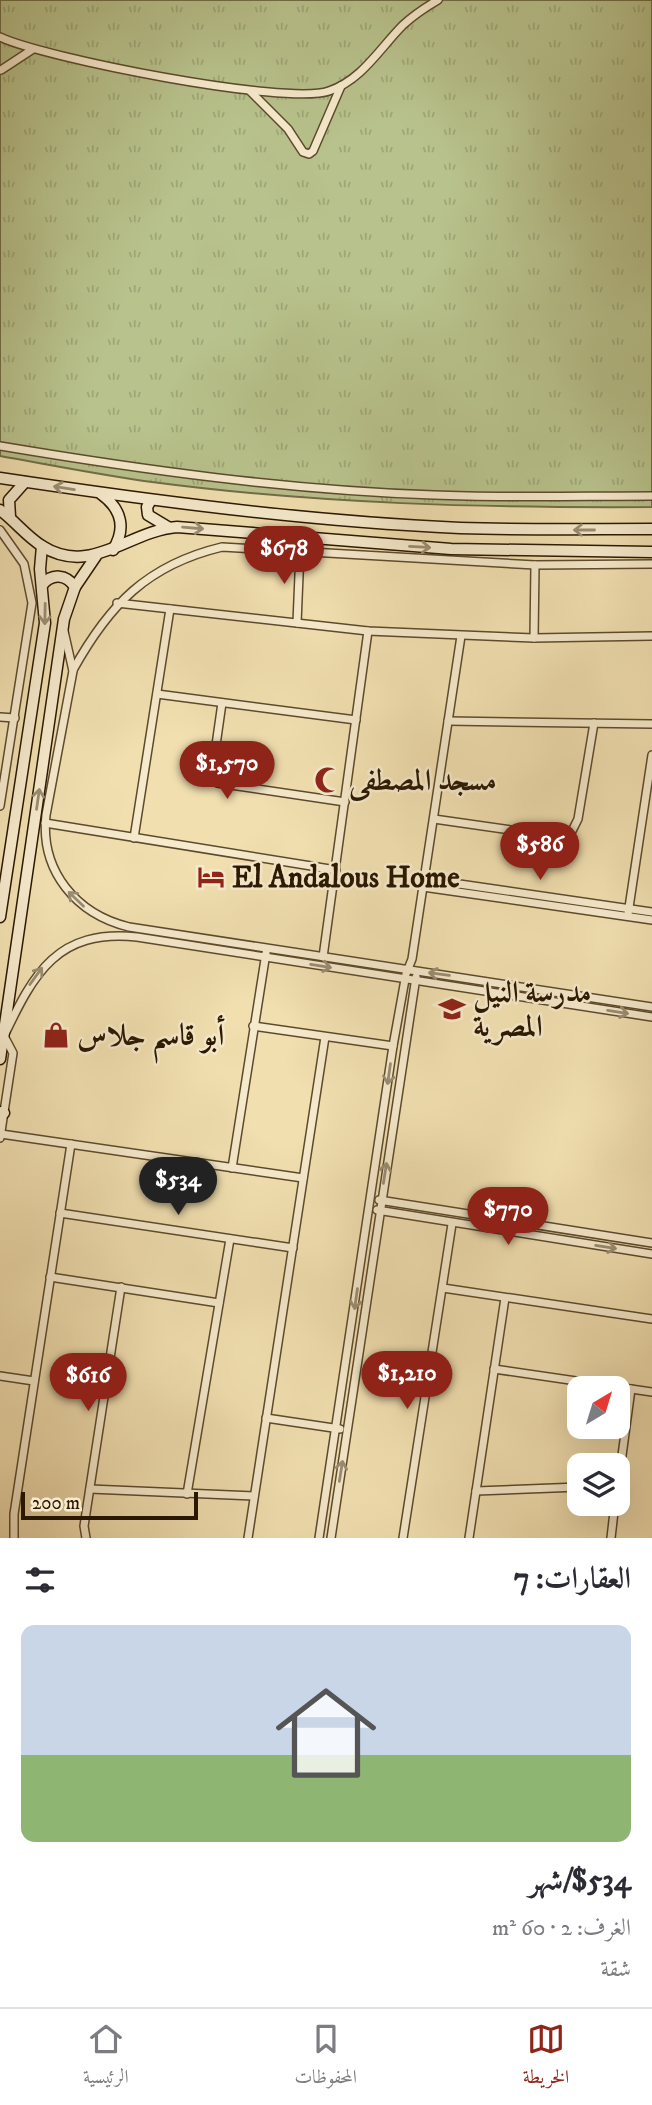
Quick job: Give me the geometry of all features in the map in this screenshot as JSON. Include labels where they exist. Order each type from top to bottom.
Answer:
[{"type":"street","points":[[0,37],[33,49],[250,91],[306,96],[341,85],[359,73],[404,24],[438,0]]},
{"type":"street","points":[[0,70],[33,49]]},
{"type":"street","points":[[250,91],[299,144],[316,143],[341,85]]},
{"type":"street","points":[[0,446],[112,465],[348,490],[435,495],[652,496]]},
{"type":"street","points":[[0,478],[151,500],[284,515],[458,528],[652,529]]},
{"type":"street","points":[[10,517],[9,500],[25,482]]},
{"type":"street","points":[[100,493],[121,517],[119,537],[113,551]]},
{"type":"street","points":[[151,500],[147,507],[150,518],[168,527]]},
{"type":"street","points":[[0,510],[42,546],[65,555],[96,556],[113,551],[142,534],[168,527],[451,549],[652,552]]},
{"type":"street","points":[[0,530],[20,555],[32,593],[32,613],[0,806]]},
{"type":"street","points":[[0,916],[45,623],[42,546]]},
{"type":"street","points":[[652,564],[535,565],[244,546],[202,552],[159,572],[117,603],[95,631],[73,671],[45,823],[46,848],[59,879],[74,898],[104,920],[416,981],[652,1017]]},
{"type":"street","points":[[297,623],[300,551]]},
{"type":"street","points":[[0,1059],[4,1036],[5,988],[63,627],[75,587],[96,556]]},
{"type":"street","points":[[534,638],[535,565]]},
{"type":"street","points":[[42,585],[49,578],[59,576],[75,587]]},
{"type":"street","points":[[117,603],[368,631],[534,638],[652,636]]},
{"type":"street","points":[[134,838],[170,609]]},
{"type":"street","points":[[63,627],[73,671]]},
{"type":"street","points":[[323,957],[368,631]]},
{"type":"street","points":[[331,1538],[416,981],[412,959],[461,636]]},
{"type":"street","points":[[157,694],[355,720]]},
{"type":"street","points":[[222,703],[212,773],[217,783],[223,787],[345,802]]},
{"type":"street","points":[[0,717],[15,718]]},
{"type":"street","points":[[448,721],[652,724]]},
{"type":"street","points":[[434,819],[560,837],[571,833],[579,819],[594,723]]},
{"type":"street","points":[[628,913],[652,755]]},
{"type":"street","points":[[45,823],[335,870]]},
{"type":"street","points":[[424,883],[628,913],[652,920]]},
{"type":"street","points":[[628,913],[652,912]]},
{"type":"street","points":[[101,937],[100,928],[104,920]]},
{"type":"street","points":[[4,1036],[30,984],[47,962],[69,947],[101,937],[137,937],[266,953],[323,957],[652,1007]]},
{"type":"street","points":[[232,1168],[266,953]]},
{"type":"street","points":[[319,1538],[393,1046],[405,979],[412,970]]},
{"type":"street","points":[[253,1026],[393,1046]]},
{"type":"street","points":[[4,1036],[13,1053],[0,1136],[303,1178]]},
{"type":"street","points":[[248,1538],[325,1037]]},
{"type":"street","points":[[14,1538],[14,1514],[71,1144]]},
{"type":"street","points":[[371,1199],[652,1242]]},
{"type":"street","points":[[369,1209],[652,1254]]},
{"type":"street","points":[[60,1213],[293,1248]]},
{"type":"street","points":[[404,1538],[452,1224]]},
{"type":"street","points":[[187,1494],[230,1239]]},
{"type":"street","points":[[50,1277],[219,1303]]},
{"type":"street","points":[[86,1538],[90,1489],[121,1287]]},
{"type":"street","points":[[443,1288],[652,1318]]},
{"type":"street","points":[[469,1538],[505,1298]]},
{"type":"street","points":[[495,1369],[652,1392]]},
{"type":"street","points":[[0,1376],[34,1381]]},
{"type":"street","points":[[622,1453],[631,1389]]},
{"type":"street","points":[[266,1418],[347,1430]]},
{"type":"street","points":[[476,1491],[567,1487]]},
{"type":"street","points":[[90,1489],[254,1496]]},
{"type":"street","points":[[611,1538],[614,1516]]},
{"type":"green space","points":[[0,0],[652,0],[652,507],[527,507],[339,500],[152,482],[0,456]]},
{"type":"place","name":"مسجد المصطفى","points":[[328,780]]},
{"type":"place","name":"El Andalous Home","points":[[211,877]]},
{"type":"place","name":"مدرسة النيل المصرية","points":[[452,1009]]},
{"type":"place","name":"أبو قاسم جلاس","points":[[56,1035]]}]
